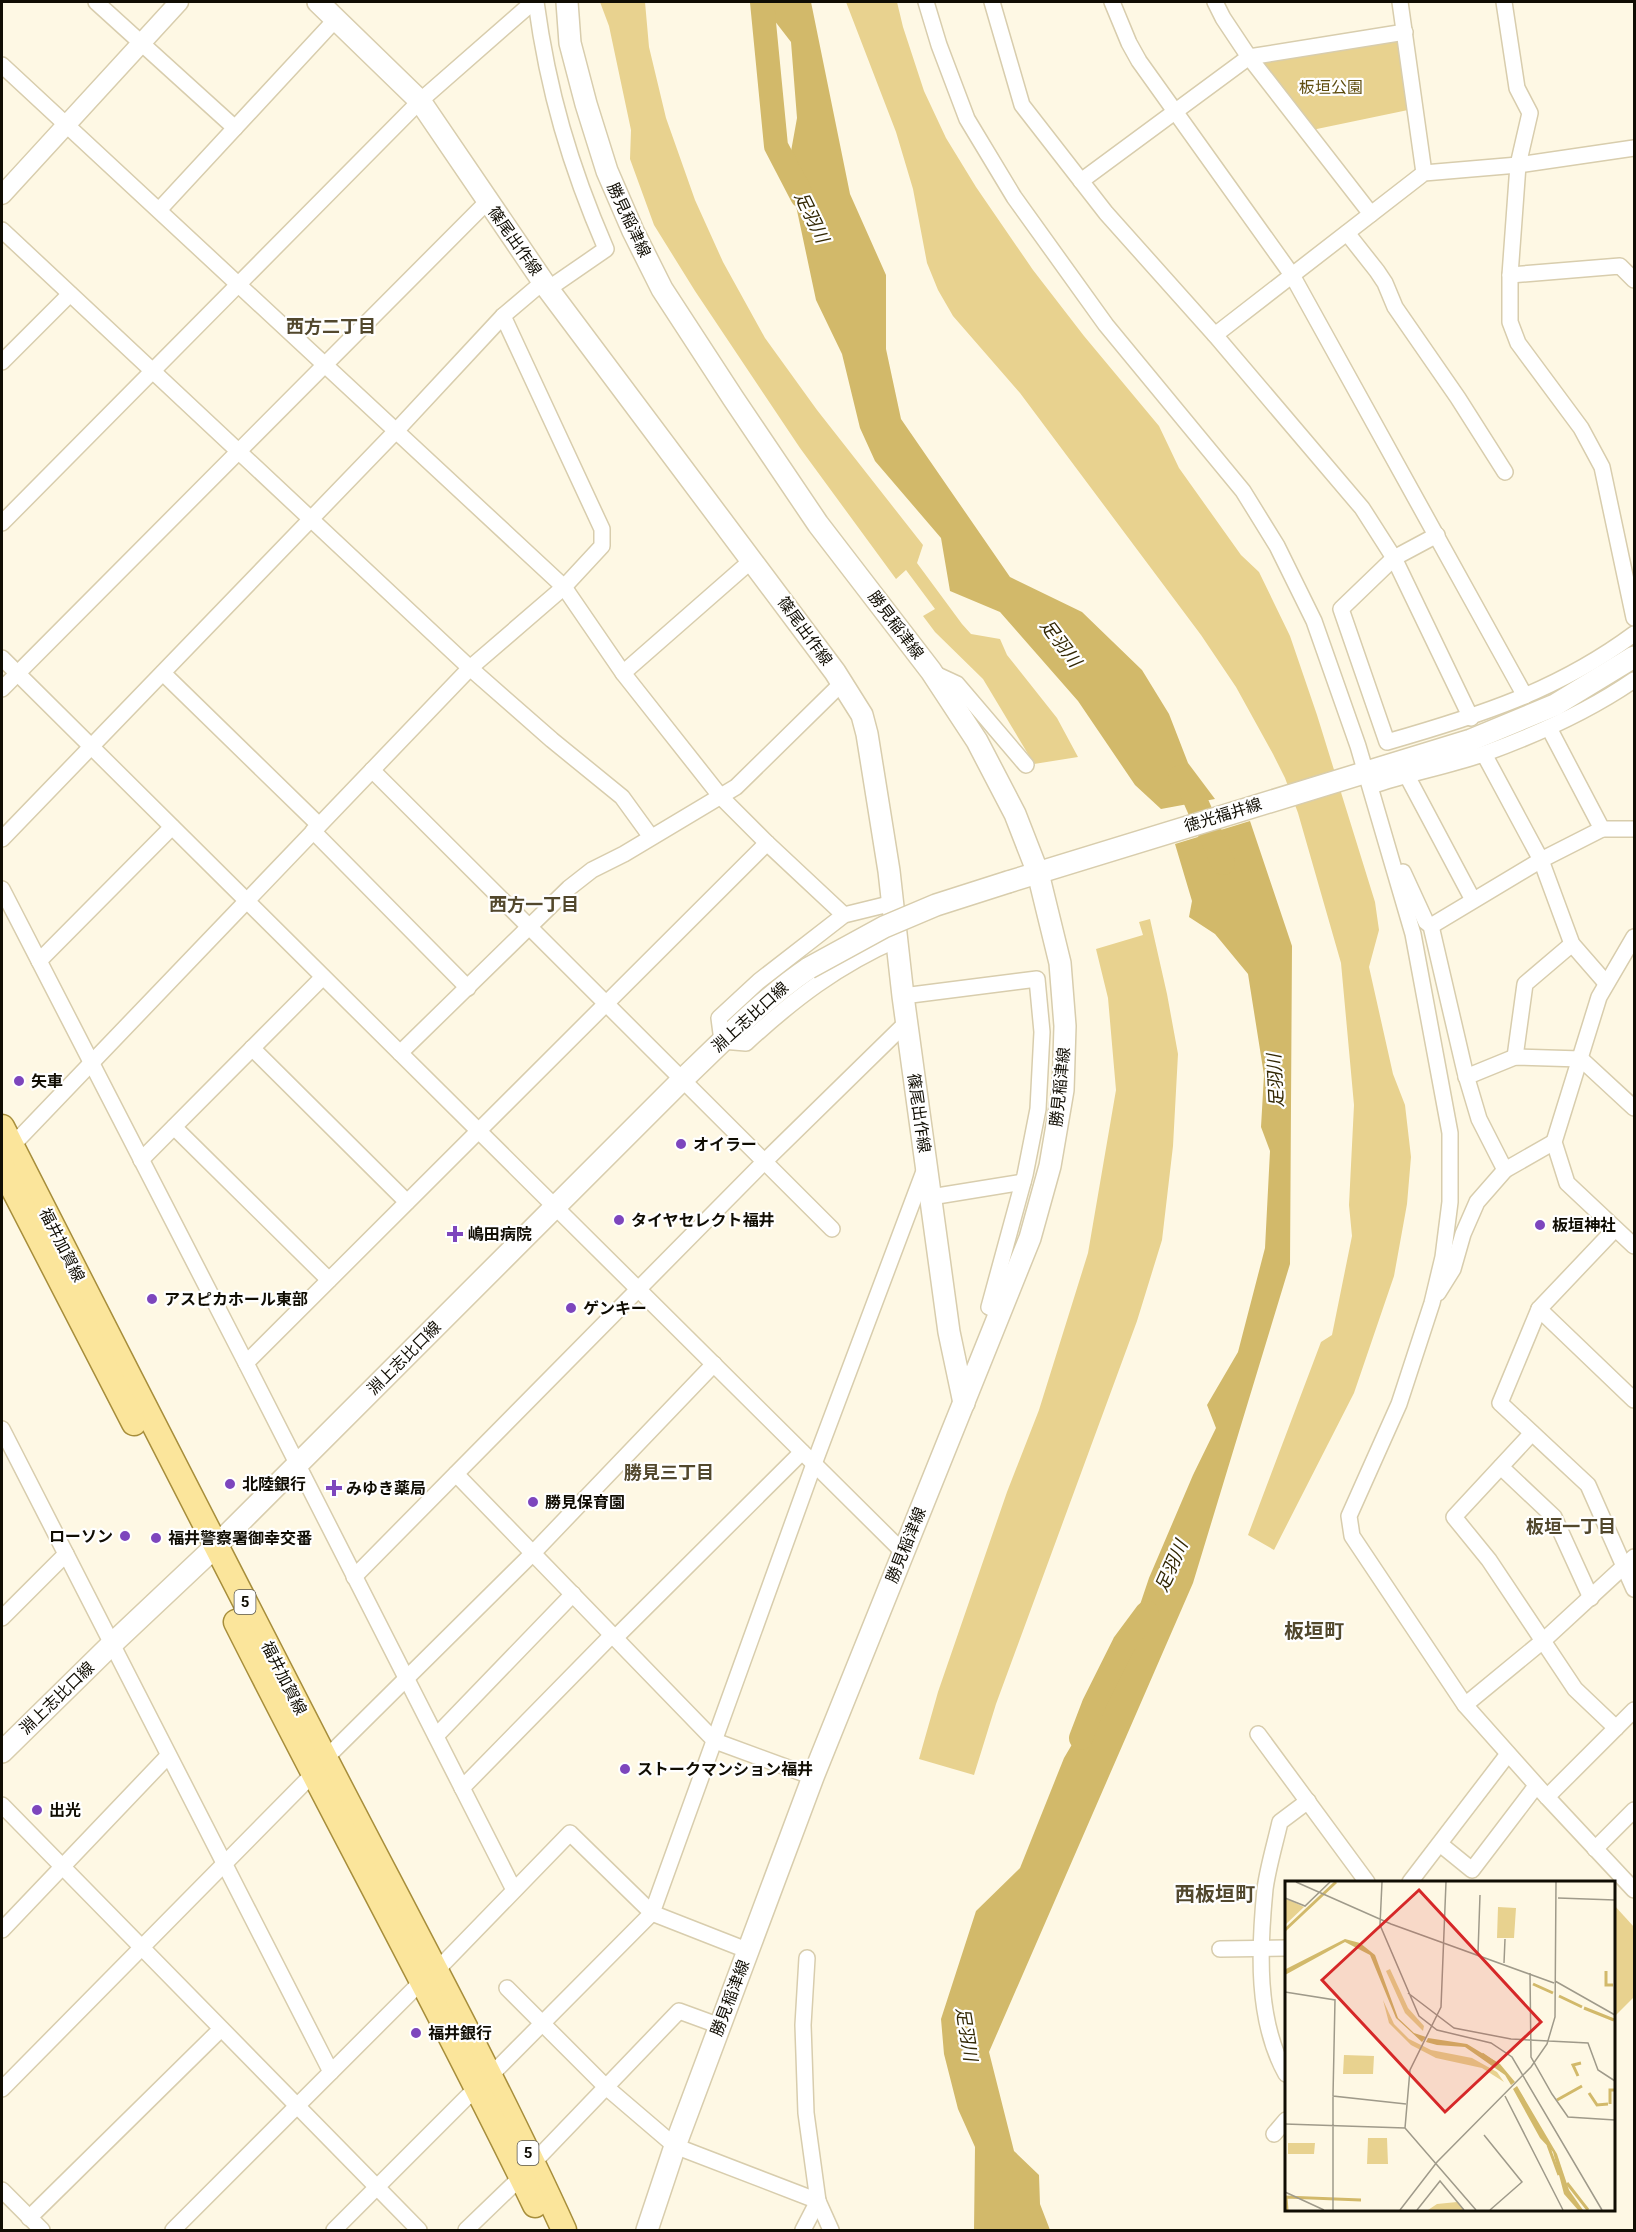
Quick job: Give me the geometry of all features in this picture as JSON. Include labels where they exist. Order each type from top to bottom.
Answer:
[{"type":"main road","name":"篠尾出作線","points":[[318,2],[420,101],[545,285],[752,560],[842,683],[862,715],[867,734],[893,903],[903,996],[949,1332],[964,1403]]},
{"type":"main road","name":"勝見稲津線","points":[[567,2],[570,43],[607,171],[662,289],[732,398],[818,524],[931,671],[977,741],[1044,871],[1060,963],[1065,1026],[1063,1089],[1050,1166],[1030,1238],[813,1777],[675,2146],[646,2230]]},
{"type":"main road","name":"徳光福井線","points":[[809,968],[884,927],[936,905],[1370,774],[1472,740],[1555,705],[1635,657]]},
{"type":"main road","name":"淵上志比口線","points":[[2,1752],[210,1552],[722,1041],[788,983],[809,968]]},
{"type":"main road","name":"福井加賀線","points":[[4,1149],[319,1767],[430,1976],[527,2170],[564,2230]]},
{"type":"main road","name":"福井加賀線","points":[[527,2170],[547,2230]]},
{"type":"street","points":[[96,2],[235,128]]},
{"type":"street","points":[[2,195],[179,2]]},
{"type":"street","points":[[4,516],[152,371],[420,101],[534,2]]},
{"type":"street","points":[[2,839],[396,431],[503,316],[545,285],[606,249],[583,196],[551,93],[534,2]]},
{"type":"street","points":[[926,2],[939,45],[967,119],[1014,196],[1106,325],[1243,490],[1277,546],[1314,621],[1370,774],[1413,934],[1450,1132],[1450,1202],[1443,1257],[1432,1303],[1399,1404],[1349,1516],[1352,1536],[1465,1705],[1595,1849],[1612,1877],[1635,1890]]},
{"type":"street","points":[[992,2],[1022,105],[1106,213],[1215,335],[1362,507],[1395,558],[1471,718]]},
{"type":"street","points":[[1112,2],[1134,52],[1292,275],[1525,696]]},
{"type":"street","points":[[1215,2],[1249,57],[1371,214]]},
{"type":"street","points":[[1400,2],[1424,173]]},
{"type":"street","points":[[1504,2],[1517,88],[1530,113],[1518,165],[1510,275],[1510,322],[1518,343],[1581,428],[1602,467],[1635,618]]},
{"type":"street","points":[[159,210],[336,19]]},
{"type":"street","points":[[1081,181],[1249,57],[1405,32]]},
{"type":"street","points":[[2,65],[564,587],[623,673],[722,797],[844,915]]},
{"type":"street","points":[[1215,335],[1424,173],[1518,165],[1635,148]]},
{"type":"street","points":[[2,689],[487,202]]},
{"type":"street","points":[[2,230],[470,668],[552,740],[622,797],[651,837]]},
{"type":"street","points":[[1347,233],[1385,283],[1395,307],[1458,398],[1505,472]]},
{"type":"street","points":[[1510,275],[1620,266],[1635,280]]},
{"type":"street","points":[[2,362],[70,294]]},
{"type":"street","points":[[4,1149],[90,1064],[470,668],[564,587],[602,546],[602,529],[503,316]]},
{"type":"street","points":[[1437,535],[1395,558],[1341,609],[1387,742],[1471,718],[1525,696],[1578,671],[1635,634]]},
{"type":"street","points":[[623,673],[752,560]]},
{"type":"street","points":[[2,658],[903,1552]]},
{"type":"street","points":[[931,671],[957,684],[1026,765]]},
{"type":"street","points":[[163,673],[316,828],[468,988]]},
{"type":"street","points":[[1370,774],[1406,774],[1484,753],[1549,728],[1635,680]]},
{"type":"street","points":[[400,1053],[569,888],[592,870],[624,854],[736,787],[842,683]]},
{"type":"street","points":[[1549,728],[1602,829]]},
{"type":"street","points":[[1484,753],[1541,860],[1572,944],[1606,983]]},
{"type":"street","points":[[372,770],[832,1228]]},
{"type":"street","points":[[1406,774],[1473,900]]},
{"type":"street","points":[[39,962],[172,827]]},
{"type":"street","points":[[1431,926],[1541,860],[1602,829],[1635,829]]},
{"type":"street","points":[[246,1363],[767,843]]},
{"type":"street","points":[[1392,860],[1404,872],[1426,922],[1431,926],[1466,1077],[1479,1119],[1505,1170]]},
{"type":"street","points":[[2,889],[514,1890]]},
{"type":"street","points":[[893,903],[844,915],[759,981],[719,1018],[722,1041],[746,1043],[781,1011],[824,978],[864,954],[898,939]]},
{"type":"street","points":[[1635,937],[1599,997],[1554,1142],[1567,1183],[1635,1246]]},
{"type":"street","points":[[1515,1057],[1525,984],[1572,944]]},
{"type":"street","points":[[141,1160],[323,977]]},
{"type":"street","points":[[903,996],[1037,979],[1042,1032],[1038,1109],[1023,1182],[989,1307],[1000,1313]]},
{"type":"street","points":[[354,1577],[764,1162],[907,1022]]},
{"type":"street","points":[[252,1048],[407,1202]]},
{"type":"street","points":[[1466,1077],[1515,1057],[1581,1059],[1635,1108]]},
{"type":"street","points":[[174,1127],[329,1280]]},
{"type":"street","points":[[1432,1303],[1453,1269],[1463,1234],[1477,1202],[1505,1170],[1554,1142]]},
{"type":"street","points":[[334,2230],[652,1913],[814,1464],[926,1165]]},
{"type":"street","points":[[931,1197],[1023,1182]]},
{"type":"street","points":[[1615,1229],[1539,1308],[1500,1403],[1588,1485],[1630,1561],[1635,1589]]},
{"type":"street","points":[[1539,1308],[1635,1400]]},
{"type":"street","points":[[2,2089],[533,1553],[714,1364]]},
{"type":"street","points":[[2,1429],[7,1457],[66,1554],[223,1865],[331,2072]]},
{"type":"street","points":[[1532,1433],[1454,1517],[1489,1560],[1575,1689],[1616,1728]]},
{"type":"street","points":[[462,1788],[613,1636],[802,1452]]},
{"type":"street","points":[[1501,1467],[1554,1517],[1591,1598]]},
{"type":"street","points":[[456,1474],[715,1741],[813,1777]]},
{"type":"street","points":[[2,1618],[66,1554]]},
{"type":"street","points":[[1465,1705],[1544,1640],[1630,1561]]},
{"type":"street","points":[[436,1736],[573,1594]]},
{"type":"street","points":[[1547,1797],[1635,1710]]},
{"type":"street","points":[[1258,1734],[1366,1881]]},
{"type":"street","points":[[1411,1881],[1508,1754]]},
{"type":"street","points":[[2,1930],[168,1756]]},
{"type":"street","points":[[1440,1844],[1472,1870],[1536,1786]]},
{"type":"street","points":[[1285,2069],[1270,2031],[1263,1999],[1266,1888],[1280,1822],[1308,1801]]},
{"type":"street","points":[[2,1805],[419,2230]]},
{"type":"street","points":[[1595,1849],[1635,1810]]},
{"type":"street","points":[[173,2230],[430,1976],[570,1833],[652,1913],[749,1951]]},
{"type":"street","points":[[1220,1949],[1285,1948]]},
{"type":"street","points":[[807,1958],[803,2025],[806,2113],[818,2200],[831,2230]]},
{"type":"street","points":[[507,1988],[606,2087],[675,2146],[818,2200]]},
{"type":"street","points":[[466,2230],[527,2170],[679,2011],[720,2026]]},
{"type":"street","points":[[29,2218],[221,2029]]},
{"type":"street","points":[[1274,2134],[1285,2122]]},
{"type":"street","points":[[2,2190],[42,2230]]},
{"type":"street","points":[[804,2230],[818,2200]]},
{"type":"green space","points":[[600,2],[645,2],[649,47],[666,118],[695,200],[723,262],[765,338],[817,410],[923,545],[917,563],[962,624],[971,634],[1000,639],[1007,655],[1057,718],[1078,757],[1034,764],[983,679],[935,632],[923,616],[935,609],[906,570],[896,579],[800,448],[695,291],[654,225],[630,159],[631,130],[609,26]]},
{"type":"green space","points":[[846,2],[897,2],[924,91],[946,138],[976,187],[1033,270],[1159,426],[1179,468],[1241,555],[1259,572],[1290,636],[1375,902],[1379,930],[1369,967],[1393,1074],[1405,1105],[1411,1157],[1407,1204],[1394,1276],[1354,1393],[1274,1550],[1248,1535],[1321,1342],[1332,1335],[1352,1236],[1349,1205],[1354,1105],[1341,963],[1298,813],[1285,778],[1236,687],[1201,635],[1020,393],[953,316],[938,290],[927,263],[913,189],[896,132]]},
{"type":"green space","name":"板垣公園","points":[[1400,39],[1408,110],[1312,130],[1258,59]]},
{"type":"green space","points":[[1150,919],[1178,1054],[1173,1146],[1162,1240],[1137,1321],[996,1704],[974,1775],[919,1759],[938,1692],[1007,1492],[1039,1410],[1088,1253],[1116,1090],[1108,998],[1096,949],[1143,935],[1139,922]]},
{"type":"green space","points":[[1615,1906],[1634,1927],[1634,1997],[1615,2016]]},
{"type":"water","points":[[760,2],[811,2],[850,194],[886,275],[886,349],[901,419],[1010,577],[1082,612],[1142,670],[1169,714],[1188,763],[1215,799],[1161,809],[1135,785],[1078,701],[1000,612],[950,591],[941,538],[875,461],[860,428],[842,354],[816,300],[788,168],[797,118],[791,42]]},
{"type":"water","points":[[1250,821],[1292,946],[1290,1264],[1193,1583],[989,2052],[1014,2151],[1039,2175],[1040,2204],[1050,2230],[974,2230],[975,2147],[958,2109],[944,2054],[941,2019],[976,1911],[1020,1868],[1064,1758],[1121,1661],[1149,1578],[1193,1475],[1216,1428],[1207,1405],[1238,1352],[1265,1248],[1270,1151],[1261,1127],[1264,1075],[1248,974],[1215,934],[1189,917],[1192,901],[1175,844]]},
{"type":"waterway","name":"足羽川","points":[[762,2],[776,146],[802,196]]},
{"type":"waterway","name":"足羽川","points":[[1180,777],[1190,788],[1223,863]]},
{"type":"waterway","name":"足羽川","points":[[1081,1738],[1094,1704],[1124,1644],[1147,1613]]},
{"type":"place","name":"矢車","points":[[19,1081]]},
{"type":"place","name":"オイラー","points":[[681,1144]]},
{"type":"place","name":"タイヤセレクト福井","points":[[619,1220]]},
{"type":"place","name":"板垣神社","points":[[1540,1225]]},
{"type":"place","name":"嶋田病院","points":[[455,1234]]},
{"type":"place","name":"アスピカホール東部","points":[[152,1299]]},
{"type":"place","name":"ゲンキー","points":[[571,1308]]},
{"type":"place","name":"北陸銀行","points":[[230,1484]]},
{"type":"place","name":"みゆき薬局","points":[[334,1488]]},
{"type":"place","name":"勝見保育園","points":[[533,1502]]},
{"type":"place","name":"ローソン","points":[[125,1536]]},
{"type":"place","name":"福井警察署御幸交番","points":[[156,1538]]},
{"type":"place","name":"ストークマンション福井","points":[[625,1769]]},
{"type":"place","name":"出光","points":[[37,1810]]},
{"type":"place","name":"福井銀行","points":[[416,2033]]},
{"type":"district","name":"西方二丁目","points":[[331,326]]},
{"type":"district","name":"西方一丁目","points":[[534,904]]},
{"type":"district","name":"勝見三丁目","points":[[669,1472]]},
{"type":"district","name":"板垣一丁目","points":[[1571,1526]]},
{"type":"district","name":"板垣町","points":[[1314,1631]]},
{"type":"district","name":"西板垣町","points":[[1215,1894]]}]
